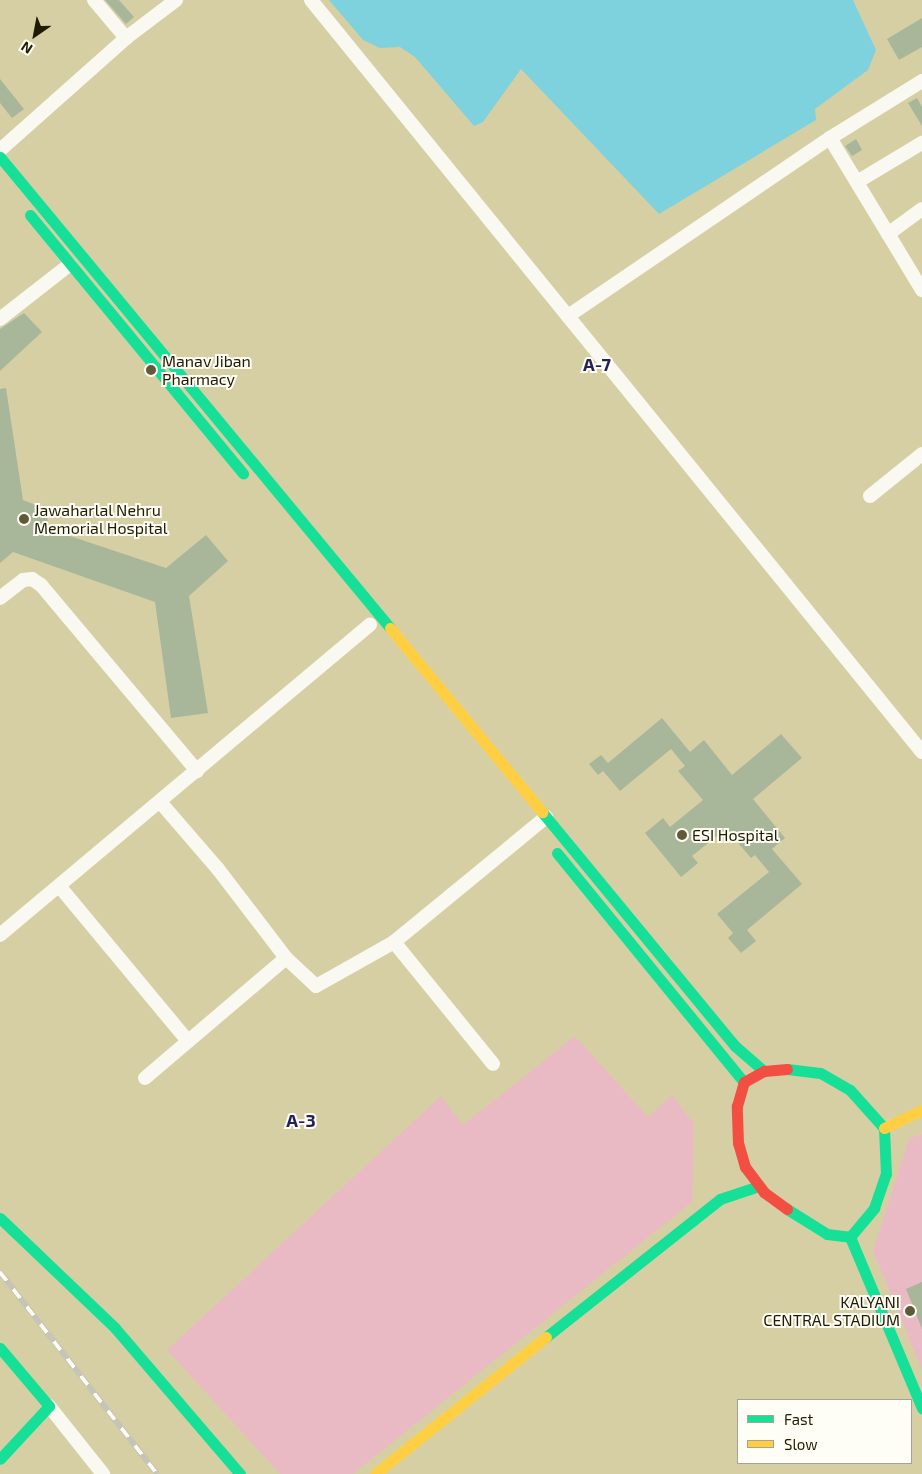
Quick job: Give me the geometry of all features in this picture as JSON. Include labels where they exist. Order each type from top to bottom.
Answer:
[{"type":"main road","points":[[0,157],[735,1046],[764,1071]]},
{"type":"main road","points":[[0,175],[68,265],[248,480]]},
{"type":"main road","points":[[537,830],[744,1082]]},
{"type":"main road","points":[[764,1071],[820,1073],[850,1090],[884,1128],[886,1174],[874,1208],[850,1237],[827,1234],[792,1213],[759,1186],[745,1167],[738,1143],[737,1106],[744,1082],[764,1071]]},
{"type":"main road","points":[[884,1128],[922,1110]]},
{"type":"main road","points":[[375,1474],[720,1199],[745,1167]]},
{"type":"main road","points":[[720,1199],[759,1186]]},
{"type":"main road","points":[[0,1218],[115,1328],[240,1474]]},
{"type":"main road","points":[[850,1237],[922,1408]]},
{"type":"main road","points":[[0,1348],[48,1406],[0,1459]]},
{"type":"street","points":[[94,0],[126,38]]},
{"type":"street","points":[[0,150],[126,38],[176,0]]},
{"type":"street","points":[[311,0],[922,752]]},
{"type":"street","points":[[568,316],[830,138],[922,81]]},
{"type":"street","points":[[830,138],[922,290]]},
{"type":"street","points":[[856,182],[922,143]]},
{"type":"street","points":[[888,234],[922,209]]},
{"type":"street","points":[[0,319],[68,265]]},
{"type":"street","points":[[870,496],[922,454]]},
{"type":"street","points":[[0,598],[23,580],[32,579],[41,585],[197,771]]},
{"type":"street","points":[[0,935],[161,803],[370,625]]},
{"type":"street","points":[[161,803],[218,868],[286,958],[316,986],[394,942],[537,830],[546,817]]},
{"type":"street","points":[[60,887],[188,1042]]},
{"type":"street","points":[[394,942],[493,1064]]},
{"type":"street","points":[[145,1078],[286,958]]},
{"type":"street","points":[[48,1406],[103,1474]]},
{"type":"shaded area","points":[[575,1036],[648,1117],[672,1095],[694,1124],[692,1202],[353,1474],[280,1474],[167,1350],[441,1096],[463,1125]]},
{"type":"shaded area","name":"KALYANI CENTRAL STADIUM","points":[[922,1134],[922,1370],[873,1251],[909,1139]]},
{"type":"water","points":[[329,0],[853,0],[876,50],[868,70],[815,109],[816,120],[659,214],[521,69],[483,122],[474,126],[415,57],[400,47],[380,48],[363,40]]},
{"type":"building","points":[[105,0],[119,0],[134,17],[126,24]]},
{"type":"building","points":[[922,18],[922,47],[899,60],[887,39]]},
{"type":"building","points":[[0,79],[24,109],[12,118],[0,103]]},
{"type":"building","points":[[917,98],[922,107],[922,126],[908,103]]},
{"type":"building","points":[[856,139],[862,150],[852,156],[845,146]]},
{"type":"building","points":[[24,313],[42,332],[0,371],[0,329]]},
{"type":"building","name":"Jawaharlal Nehru Memorial Hospital","points":[[6,388],[23,500],[46,509],[49,529],[166,568],[206,535],[228,561],[189,596],[208,713],[171,718],[155,602],[13,552],[0,563],[0,389]]},
{"type":"building","name":"ESI Hospital","points":[[662,718],[690,752],[704,740],[732,775],[781,734],[802,758],[753,799],[785,838],[772,849],[802,884],[747,930],[756,941],[741,953],[728,938],[733,933],[717,914],[769,872],[755,855],[751,858],[726,829],[692,856],[698,863],[681,877],[645,833],[663,818],[670,827],[703,800],[678,771],[685,766],[671,749],[620,791],[603,771],[598,775],[589,764],[601,755],[608,763]]},
{"type":"building","points":[[922,1282],[922,1329],[906,1289]]},
{"type":"railway","points":[[0,1272],[157,1474]]},
{"type":"traffic: fast","points":[[0,157],[390,628]]},
{"type":"traffic: fast","points":[[30,215],[243,473]]},
{"type":"traffic: fast","points":[[542,812],[735,1046],[764,1071]]},
{"type":"traffic: fast","points":[[557,853],[744,1082]]},
{"type":"traffic: fast","points":[[787,1069],[820,1073],[850,1090],[884,1128],[886,1174],[874,1208],[850,1237],[827,1234],[787,1209]]},
{"type":"traffic: fast","points":[[546,1337],[720,1199],[759,1186]]},
{"type":"traffic: fast","points":[[0,1218],[115,1328],[240,1474]]},
{"type":"traffic: fast","points":[[850,1237],[922,1408]]},
{"type":"traffic: fast","points":[[0,1348],[49,1406],[0,1459]]},
{"type":"traffic: slow","points":[[390,628],[542,812]]},
{"type":"traffic: slow","points":[[884,1128],[922,1110]]},
{"type":"traffic: slow","points":[[375,1474],[546,1337]]},
{"type":"traffic: jam","points":[[787,1069],[764,1071],[744,1082],[737,1106],[738,1143],[745,1167],[764,1192],[787,1209]]},
{"type":"place","name":"Manav Jiban Pharmacy","points":[[151,370]]},
{"type":"place","name":"Jawaharlal Nehru Memorial Hospital","points":[[24,519]]},
{"type":"place","name":"ESI Hospital","points":[[682,835]]},
{"type":"place","name":"KALYANI CENTRAL STADIUM","points":[[910,1311]]},
{"type":"district","name":"A-7","points":[[597,364]]},
{"type":"district","name":"A-3","points":[[301,1120]]}]
